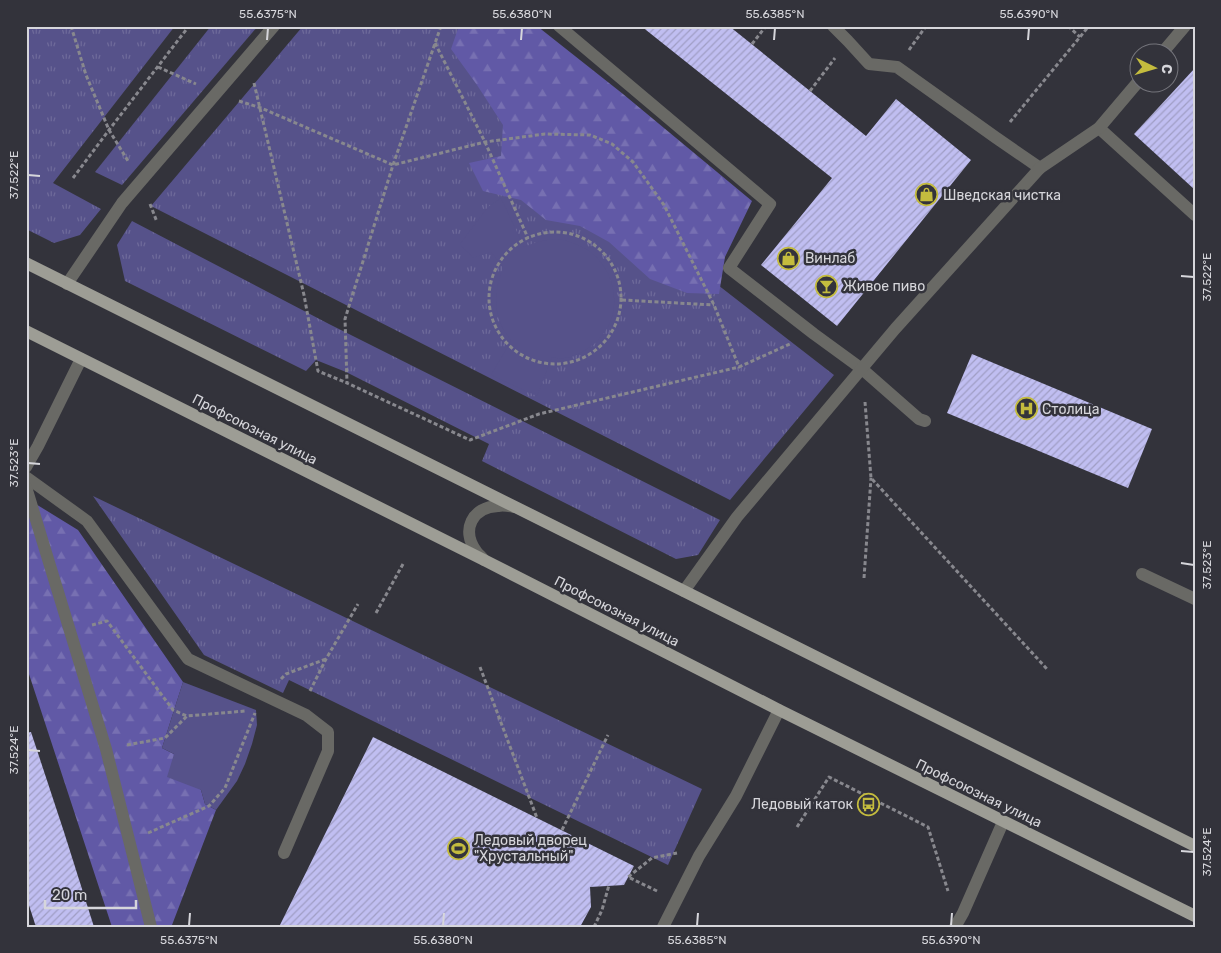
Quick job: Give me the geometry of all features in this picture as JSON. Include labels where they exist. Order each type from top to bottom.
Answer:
[{"type":"main road","points":[[26,263],[594,548],[1195,846]]},
{"type":"main road","name":"Профсоюзная улица","points":[[26,331],[779,710],[1195,916]]},
{"type":"street","points":[[67,284],[122,204],[274,26]]},
{"type":"street","points":[[560,26],[770,204],[729,268],[862,369],[919,419],[925,421]]},
{"type":"street","points":[[833,26],[869,64],[897,67],[1040,168]]},
{"type":"street","points":[[1171,42],[1185,26]]},
{"type":"street","points":[[684,591],[737,517],[895,329],[1040,168],[1099,128],[1130,92]]},
{"type":"street","points":[[1099,128],[1195,215]]},
{"type":"street","points":[[26,467],[81,359]]},
{"type":"street","points":[[26,477],[87,521],[188,659],[306,714],[328,732],[328,752],[284,853]]},
{"type":"street","points":[[26,487],[106,749],[152,927]]},
{"type":"street","points":[[486,562],[475,550],[471,540],[470,524],[475,515],[485,509],[498,506],[514,507]]},
{"type":"street","points":[[1142,574],[1195,599]]},
{"type":"street","points":[[663,927],[699,856],[736,796],[779,710]]},
{"type":"street","points":[[955,927],[1003,822]]},
{"type":"path","points":[[71,26],[86,76],[109,130],[141,181],[157,222]]},
{"type":"path","points":[[73,178],[189,26]]},
{"type":"path","points":[[347,383],[345,319],[393,165],[441,26]]},
{"type":"path","points":[[752,44],[766,26]]},
{"type":"path","points":[[897,67],[926,26]]},
{"type":"path","points":[[1068,26],[1080,37]]},
{"type":"path","points":[[997,138],[1089,26]]},
{"type":"path","points":[[810,90],[848,41]]},
{"type":"path","points":[[436,43],[485,142],[528,238]]},
{"type":"path","points":[[247,57],[261,108],[304,295],[318,371],[470,440],[538,414],[739,367],[814,334]]},
{"type":"path","points":[[261,108],[393,165],[485,142],[545,134],[590,135],[612,144],[633,162],[664,205],[714,305],[739,367]]},
{"type":"path","points":[[560,233],[580,237],[592,243],[611,262],[620,286],[622,300],[620,313],[616,326],[609,337],[600,348],[589,356],[564,364],[537,362],[514,350],[497,329],[489,303],[493,277],[498,264],[506,254],[528,238],[541,234],[560,233]]},
{"type":"path","points":[[622,300],[714,305]]},
{"type":"path","points":[[862,369],[871,478],[864,578]]},
{"type":"path","points":[[871,478],[1047,668]]},
{"type":"path","points":[[376,613],[403,564]]},
{"type":"path","points":[[310,691],[358,604]]},
{"type":"path","points":[[70,632],[107,621],[173,710],[187,716],[256,710]]},
{"type":"path","points":[[129,841],[209,806],[225,788],[256,710],[271,688],[286,674],[326,659]]},
{"type":"path","points":[[480,668],[537,818]]},
{"type":"path","points":[[106,749],[165,738],[187,716]]},
{"type":"path","points":[[562,830],[608,735]]},
{"type":"path","points":[[797,827],[829,778],[928,827],[950,897]]},
{"type":"path","points":[[660,892],[628,877],[652,858],[677,853]]},
{"type":"path","points":[[594,927],[602,910],[609,886]]},
{"type":"green space","points":[[26,26],[175,26],[53,183],[101,209],[80,235],[54,243],[26,229]]},
{"type":"green space","points":[[211,26],[258,26],[122,185],[95,172]]},
{"type":"green space","points":[[303,26],[489,26],[709,278],[834,375],[730,500],[151,206]]},
{"type":"green space","points":[[459,26],[537,26],[623,94],[752,201],[725,257],[719,294],[687,293],[650,279],[609,242],[580,226],[546,220],[521,200],[483,191],[469,163],[501,156],[503,125],[451,49]]},
{"type":"green space","points":[[501,198],[524,247],[544,240],[557,239],[583,247],[597,257],[605,268],[614,292],[614,305],[606,330],[595,343],[574,356],[567,358],[552,357],[537,396],[491,375],[511,341],[498,317],[496,302],[497,288],[503,267],[491,252],[473,258],[460,244],[488,207]]},
{"type":"green space","points":[[132,221],[329,324],[720,520],[698,555],[676,559],[482,461],[489,444],[346,372],[316,360],[306,371],[125,281],[117,245]]},
{"type":"green space","points":[[93,496],[702,789],[668,865],[289,680],[283,693],[204,655]]},
{"type":"green space","points":[[26,498],[78,530],[183,682],[162,748],[174,754],[201,790],[205,804],[216,810],[172,925],[168,927],[112,927],[26,665]]},
{"type":"green space","points":[[183,682],[256,710],[257,725],[245,764],[237,781],[216,810],[205,804],[201,790],[167,777],[174,754],[162,748]]},
{"type":"building","points":[[641,26],[729,26],[866,136],[896,99],[971,160],[837,326],[761,265],[832,178]]},
{"type":"building","points":[[1195,68],[1195,190],[1134,134],[1173,92],[1178,92],[1178,86]]},
{"type":"building","points":[[972,354],[1152,429],[1128,488],[947,413]]},
{"type":"building","points":[[31,732],[94,927],[36,927],[26,896],[26,733]]},
{"type":"building","name":"Ледовый дворец \"Хрустальный\"","points":[[373,737],[634,866],[624,885],[590,887],[591,907],[580,927],[279,927]]},
{"type":"place","name":"Шведская чистка","points":[[927,195]]},
{"type":"place","name":"Винлаб","points":[[789,258]]},
{"type":"place","name":"Живое пиво","points":[[827,286]]},
{"type":"place","name":"Столица","points":[[1026,409]]},
{"type":"place","name":"Ледовый каток","points":[[869,804]]},
{"type":"place","name":"Ледовый дворец \"Хрустальный\"","points":[[458,848]]}]
